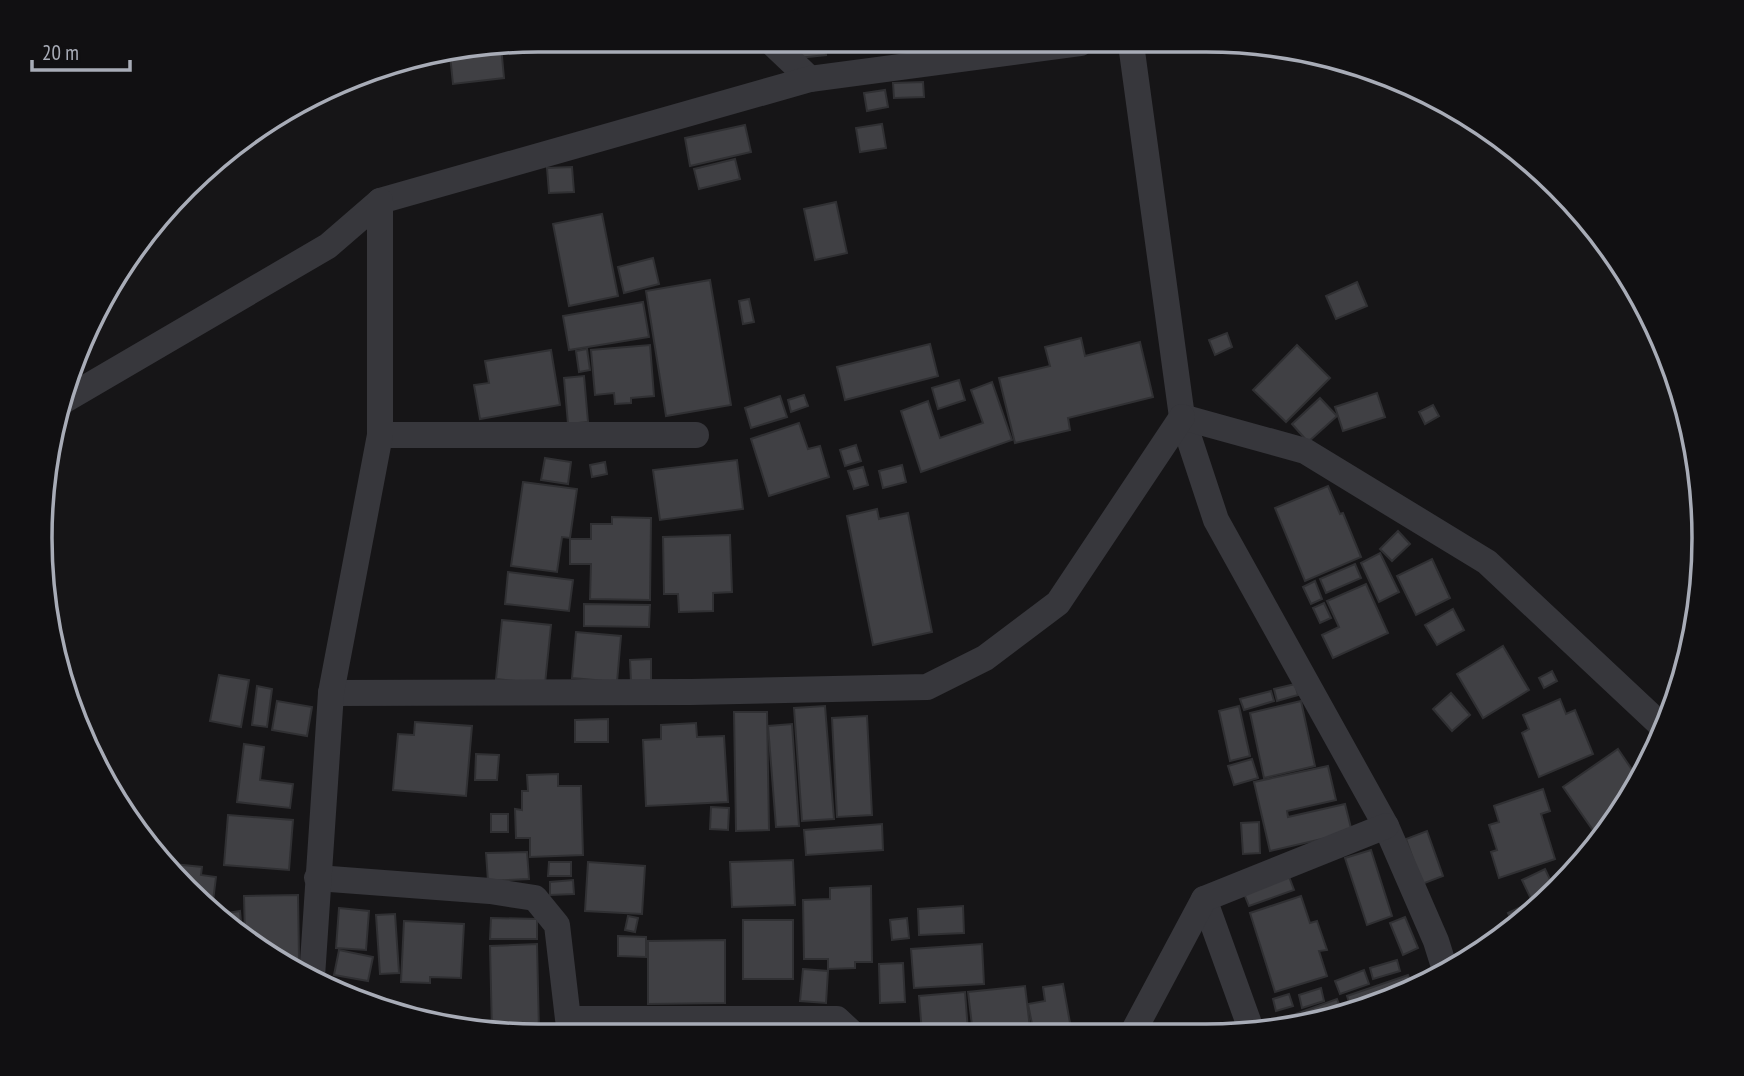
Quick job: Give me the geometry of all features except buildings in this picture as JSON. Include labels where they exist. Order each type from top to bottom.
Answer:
[{"type":"street","points":[[782,52],[810,79]]},
{"type":"street","points":[[74,394],[328,246],[380,201],[810,79],[1012,52]]},
{"type":"street","points":[[1132,52],[1182,418],[1216,520],[1386,826],[1442,962]]},
{"type":"street","points":[[312,967],[331,693],[380,435],[380,201]]},
{"type":"street","points":[[331,693],[691,692],[927,687],[985,658],[1058,603],[1182,418]]},
{"type":"street","points":[[1182,418],[1305,451],[1487,562],[1656,721]]},
{"type":"street","points":[[380,435],[695,435]]},
{"type":"street","points":[[1137,1024],[1205,899],[1386,826]]},
{"type":"street","points":[[317,878],[490,891],[535,898],[557,925],[567,1024]]},
{"type":"street","points":[[1205,899],[1248,1021]]},
{"type":"street","points":[[612,1024],[837,1019],[842,1024]]}]
